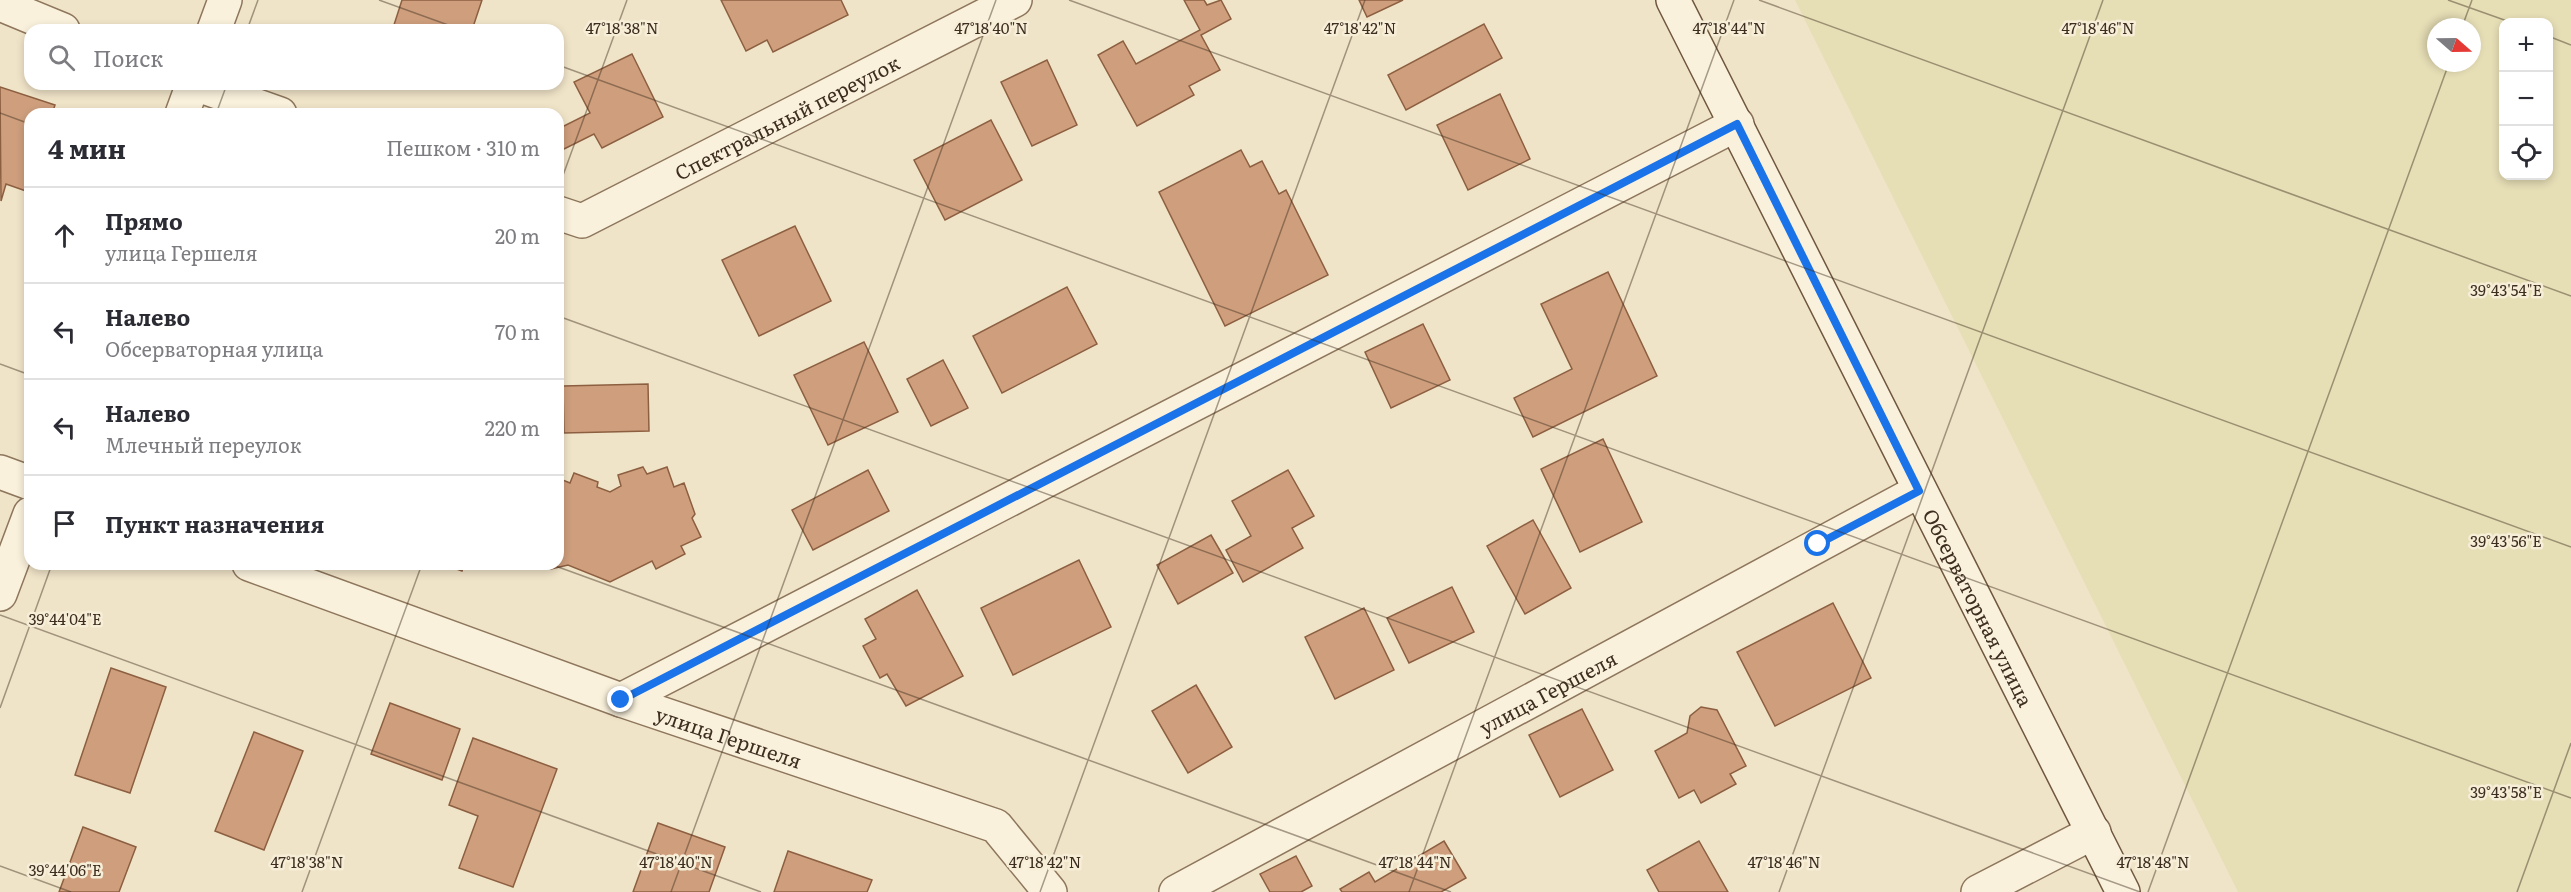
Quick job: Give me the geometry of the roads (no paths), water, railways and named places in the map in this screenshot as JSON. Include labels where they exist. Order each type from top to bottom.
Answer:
[{"type":"street","points":[[216,24],[225,0]]},
{"type":"street","name":"Спектральный переулок","points":[[564,215],[582,221],[1015,0]]},
{"type":"street","name":"Обсерваторная улица","points":[[1673,0],[2123,892]]},
{"type":"street","points":[[0,4],[48,24]]},
{"type":"street","points":[[184,108],[192,90]]},
{"type":"street","points":[[211,90],[263,108]]},
{"type":"street","points":[[621,700],[1737,124]]},
{"type":"street","points":[[0,472],[24,481]]},
{"type":"street","name":"улица Гершеля","points":[[1176,892],[1919,491]]},
{"type":"street","points":[[0,594],[24,530]]},
{"type":"street","name":"улица Гершеля","points":[[265,570],[621,700],[996,826],[1050,892]]},
{"type":"street","points":[[1978,892],[2094,832]]}]
